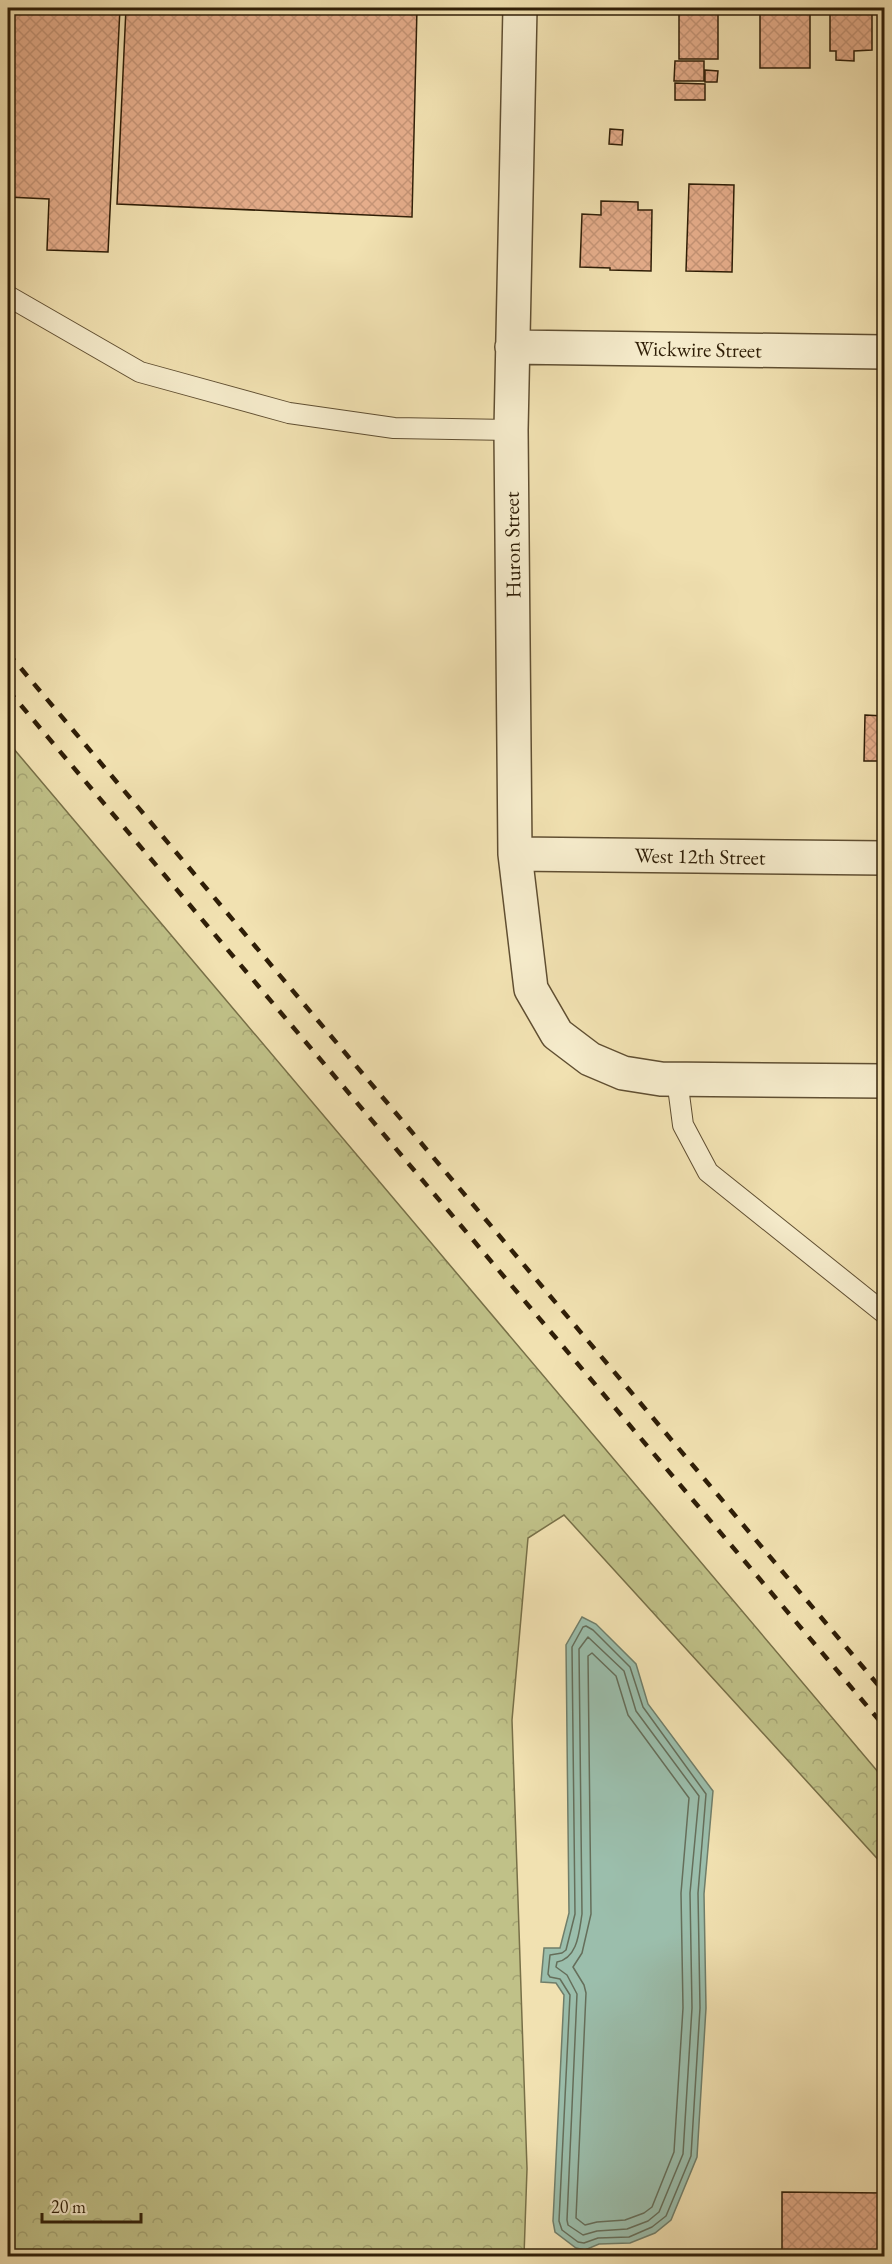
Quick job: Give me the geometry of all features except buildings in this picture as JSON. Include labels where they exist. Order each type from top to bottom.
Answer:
[{"type":"street","name":"Huron Street","points":[[519,8],[511,430],[515,854],[531,989],[557,1034],[590,1059],[624,1073],[677,1079]]},
{"type":"street","name":"Wickwire Street","points":[[512,347],[885,352]]},
{"type":"street","name":"West 12th Street","points":[[515,854],[885,858]]},
{"type":"street","points":[[677,1079],[885,1081]]},
{"type":"lane","points":[[8,296],[140,372],[289,413],[394,428],[511,430]]},
{"type":"lane","points":[[677,1079],[683,1125],[708,1172],[885,1313]]},
{"type":"green space","points":[[8,742],[884,1779],[884,1866],[564,1515],[528,1538],[512,1720],[527,2169],[524,2256],[8,2256]]},
{"type":"water","points":[[582,1617],[596,1624],[636,1664],[648,1704],[713,1791],[704,1894],[706,2008],[697,2157],[671,2220],[655,2233],[630,2243],[599,2244],[585,2250],[576,2248],[555,2232],[553,2221],[564,1995],[556,1983],[541,1982],[544,1948],[560,1948],[569,1913],[566,1645]]},
{"type":"railway","points":[[8,653],[884,1692]]},
{"type":"railway","points":[[8,690],[884,1726]]}]
